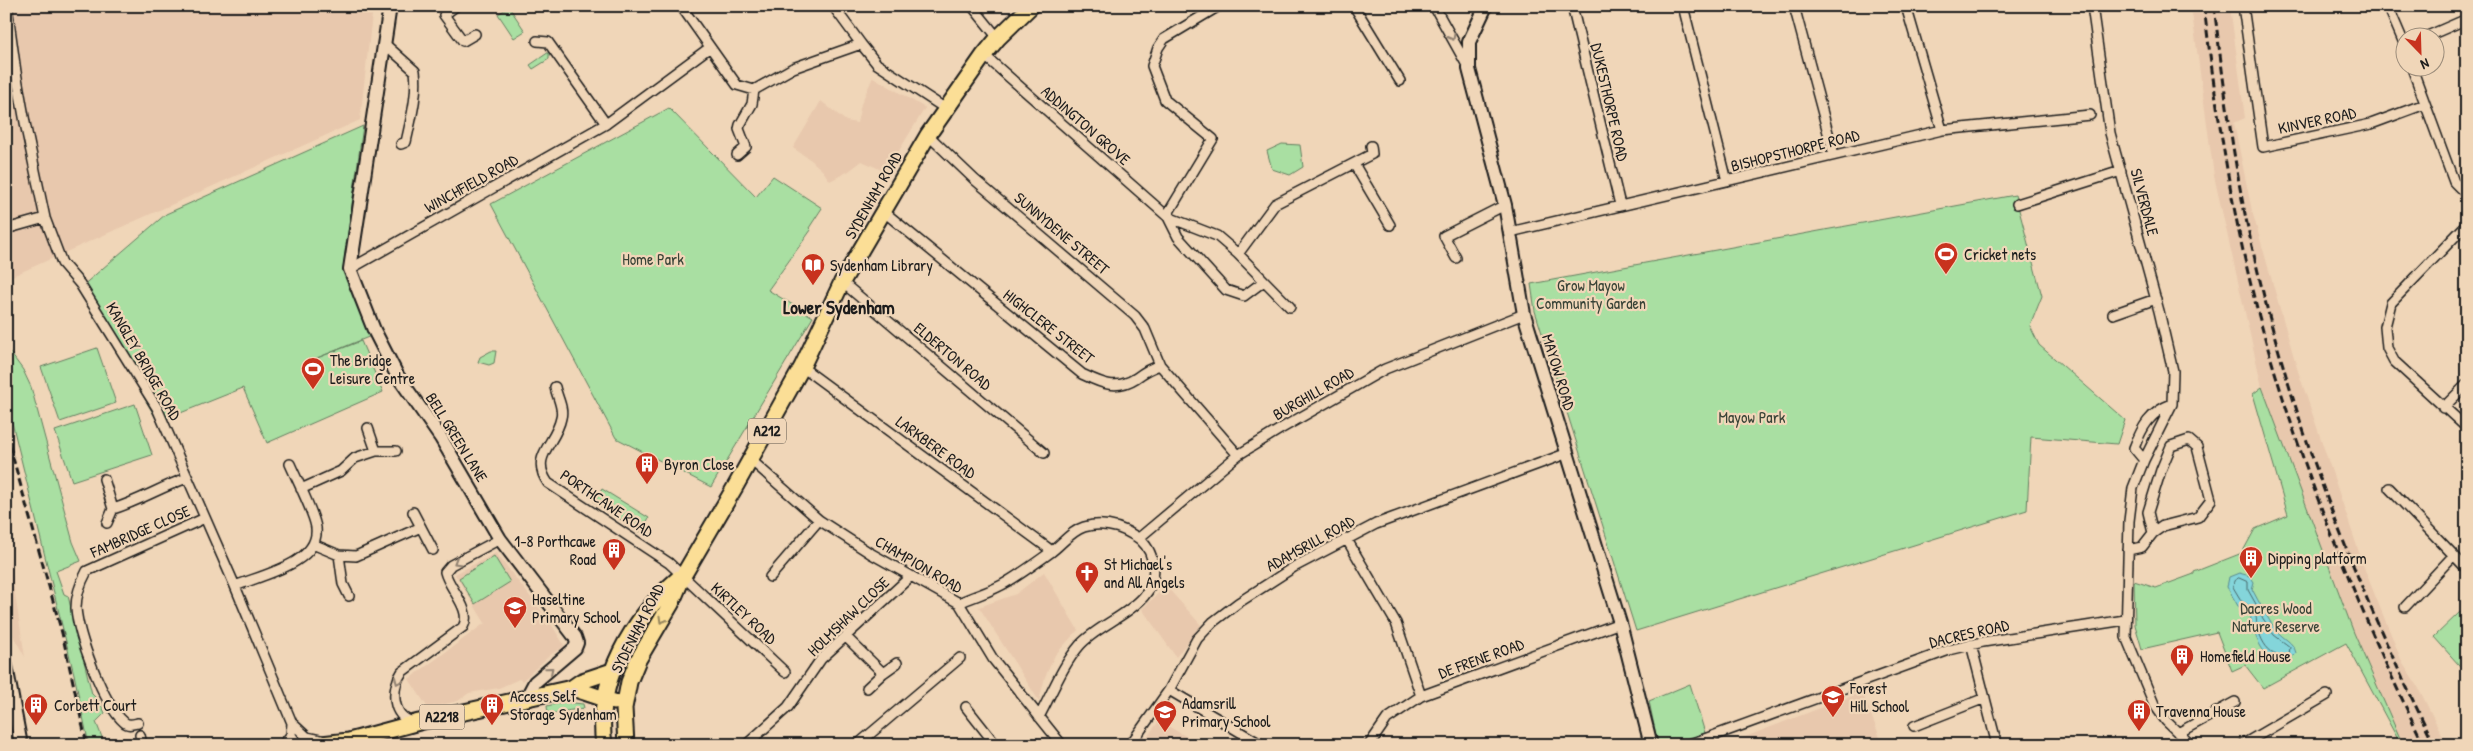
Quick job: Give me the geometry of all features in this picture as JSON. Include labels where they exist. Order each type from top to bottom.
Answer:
[{"type":"main road","name":"SYDENHAM ROAD","points":[[624,702],[638,660],[671,604],[682,576],[751,460],[802,367],[842,282],[928,134],[984,55],[998,38],[1031,6]]},
{"type":"main road","name":"SYDENHAM ROAD","points":[[604,745],[602,716],[612,671],[629,635],[656,598],[682,576]]},
{"type":"main road","name":"A2218","points":[[312,745],[341,742],[419,722],[572,688],[582,681],[612,671]]},
{"type":"main road","name":"A2218","points":[[572,688],[624,702]]},
{"type":"main road","name":"A212","points":[[624,702],[624,744]]},
{"type":"street","name":"KANGLEY BRIDGE ROAD","points":[[7,6],[16,72],[45,218],[62,263],[80,284],[157,408],[235,586],[292,723],[291,735]]},
{"type":"street","points":[[350,269],[386,45],[390,6]]},
{"type":"street","points":[[456,6],[444,15],[463,41],[475,34]]},
{"type":"street","points":[[680,6],[736,85],[754,90],[793,68],[860,44]]},
{"type":"street","points":[[833,6],[877,64],[946,108]]},
{"type":"street","points":[[972,6],[998,38]]},
{"type":"street","points":[[1167,216],[1213,139],[1165,100],[1152,66],[1158,48],[1164,39],[1219,6]]},
{"type":"street","points":[[1354,6],[1400,81]]},
{"type":"street","points":[[1434,6],[1469,69]]},
{"type":"street","name":"MAYOW ROAD","points":[[1486,6],[1469,42],[1469,69],[1504,205],[1524,314],[1620,623],[1651,745]]},
{"type":"street","name":"DUKESTHORPE ROAD","points":[[1572,6],[1620,205]]},
{"type":"street","points":[[1683,6],[1727,181]]},
{"type":"street","points":[[1794,6],[1834,155]]},
{"type":"street","points":[[1906,6],[1942,130]]},
{"type":"street","name":"SILVERDALE","points":[[2092,6],[2106,113],[2173,370],[2172,404],[2144,460],[2133,488],[2125,620]]},
{"type":"street","name":"KINVER ROAD","points":[[2243,6],[2263,147],[2371,124],[2425,104]]},
{"type":"street","points":[[2388,6],[2397,28]]},
{"type":"street","points":[[2446,28],[2467,19]]},
{"type":"street","points":[[537,41],[548,42],[606,124]]},
{"type":"street","points":[[386,45],[414,71],[416,84],[406,142],[400,144]]},
{"type":"street","name":"WINCHFIELD ROAD","points":[[350,269],[606,124],[709,48]]},
{"type":"street","name":"ADDINGTON GROVE","points":[[984,55],[1167,216],[1217,236],[1238,254],[1264,281],[1244,296],[1226,290],[1178,238],[1167,216]]},
{"type":"street","points":[[2416,78],[2454,182],[2467,195]]},
{"type":"street","points":[[737,155],[746,147],[739,129],[752,104],[754,90]]},
{"type":"street","name":"BISHOPSTHORPE ROAD","points":[[1510,232],[1942,130],[2090,115]]},
{"type":"street","name":"SUNNYDENE STREET","points":[[928,134],[976,180],[1136,316],[1145,329],[1160,365]]},
{"type":"street","points":[[1238,254],[1274,204],[1372,154],[1371,146]]},
{"type":"street","points":[[1354,164],[1390,225]]},
{"type":"street","points":[[2017,204],[2121,171]]},
{"type":"street","points":[[1456,258],[1444,236],[1504,205]]},
{"type":"street","name":"HIGHCLERE STREET","points":[[883,211],[1082,374],[1104,384],[1114,386],[1126,384],[1150,368],[1160,365]]},
{"type":"street","points":[[6,229],[45,218]]},
{"type":"street","points":[[2467,224],[2391,303],[2385,327],[2387,348],[2394,361],[2467,428]]},
{"type":"street","name":"BELL GREEN LANE","points":[[350,269],[374,330],[397,375],[441,438],[500,539],[575,637],[576,648],[530,687],[526,699]]},
{"type":"street","points":[[1264,281],[1290,307]]},
{"type":"street","name":"ELDERTON ROAD","points":[[842,282],[1044,453]]},
{"type":"street","points":[[2113,314],[2156,299]]},
{"type":"street","name":"BURGHILL ROAD","points":[[1139,538],[1238,455],[1385,369],[1524,314]]},
{"type":"street","points":[[1160,365],[1238,455]]},
{"type":"street","name":"LARKBERE ROAD","points":[[802,367],[1052,551]]},
{"type":"street","points":[[2444,408],[2467,384]]},
{"type":"street","name":"PORTHCAWE ROAD","points":[[556,387],[562,412],[561,420],[542,457],[540,467],[548,483],[669,563],[682,576]]},
{"type":"street","points":[[2144,460],[2134,448],[2142,426],[2159,408],[2172,404]]},
{"type":"street","points":[[368,428],[376,451]]},
{"type":"street","points":[[2128,550],[2142,547],[2153,533],[2163,526],[2198,517],[2211,500],[2197,447],[2189,440],[2171,446],[2161,470],[2148,512],[2153,533]]},
{"type":"street","points":[[301,490],[341,471],[355,458],[376,451],[396,450]]},
{"type":"street","name":"ADAMSRILL ROAD","points":[[1130,745],[1169,690],[1197,639],[1213,622],[1238,603],[1294,567],[1346,538],[1446,497],[1568,453]]},
{"type":"street","name":"CHAMPION ROAD","points":[[751,460],[818,520],[870,553],[958,603],[993,659],[1062,745]]},
{"type":"street","points":[[235,586],[302,559],[315,545],[316,527],[290,464]]},
{"type":"street","points":[[113,509],[138,501],[153,490],[187,478]]},
{"type":"street","points":[[104,479],[113,509],[108,523]]},
{"type":"street","points":[[2389,488],[2467,569]]},
{"type":"street","points":[[413,512],[434,550]]},
{"type":"street","name":"FAMBRIDGE CLOSE","points":[[138,723],[129,725],[124,722],[109,702],[94,671],[76,608],[80,584],[87,571],[205,518]]},
{"type":"street","points":[[770,577],[818,520]]},
{"type":"street","points":[[958,603],[1006,583],[1052,551],[1066,538],[1084,527],[1108,525],[1123,528],[1139,538],[1150,553],[1155,569],[1151,586],[1143,600],[1102,627],[1081,644],[1069,660],[1040,718]]},
{"type":"street","points":[[315,545],[339,555],[356,556],[421,527]]},
{"type":"street","points":[[1346,538],[1396,623],[1421,696]]},
{"type":"street","points":[[419,722],[410,721],[401,715],[395,702],[394,689],[396,680],[402,672],[463,627],[466,621],[465,612],[448,582],[446,572],[451,564],[500,539]]},
{"type":"street","points":[[339,555],[344,584],[350,596]]},
{"type":"street","points":[[2405,607],[2453,556]]},
{"type":"street","name":"KIRTLEY ROAD","points":[[682,576],[785,672]]},
{"type":"street","name":"HOLMSHAW CLOSE","points":[[746,745],[788,708],[821,659],[911,576]]},
{"type":"street","points":[[2125,620],[2130,647],[2154,704],[2178,733],[2191,745]]},
{"type":"street","name":"DACRES ROAD","points":[[1688,745],[1882,674],[1971,644],[2125,620]]},
{"type":"street","name":"DE FRENE ROAD","points":[[1369,745],[1387,719],[1421,696],[1620,623]]},
{"type":"street","points":[[846,637],[883,673]]},
{"type":"street","points":[[1971,644],[1997,745]]},
{"type":"street","points":[[857,745],[960,658]]},
{"type":"street","points":[[866,688],[896,663]]},
{"type":"street","points":[[6,666],[21,745]]},
{"type":"street","points":[[1169,690],[1262,745]]},
{"type":"street","points":[[2242,745],[2327,695]]},
{"type":"street","points":[[1914,726],[1985,698]]},
{"type":"street","points":[[2178,733],[2235,702]]},
{"type":"street","points":[[966,707],[996,745]]},
{"type":"street","points":[[292,723],[307,737],[341,742]]},
{"type":"street","points":[[140,735],[142,745]]},
{"type":"street","points":[[283,745],[291,735],[298,745]]},
{"type":"shaded area","points":[[6,6],[373,6],[360,120],[6,279]]},
{"type":"shaded area","points":[[2191,6],[2230,6],[2245,118],[2234,123],[2252,211],[2297,368],[2366,573],[2403,664],[2416,683],[2447,745],[2403,745],[2354,633],[2262,387],[2214,176]]},
{"type":"shaded area","points":[[873,77],[925,108],[886,172],[862,161],[849,171],[830,181],[823,171],[811,160],[793,148],[821,101],[846,121],[857,123],[861,104]]},
{"type":"shaded area","points":[[6,538],[25,657],[6,623]]},
{"type":"shaded area","name":"Haseltine Primary School","points":[[496,553],[550,622],[564,645],[550,655],[522,681],[519,679],[499,688],[469,693],[458,701],[428,708],[409,679],[485,623],[455,574]]},
{"type":"shaded area","points":[[1044,572],[1078,630],[1055,655],[1045,677],[1039,701],[979,607],[1016,594]]},
{"type":"shaded area","points":[[1166,586],[1201,625],[1176,657],[1142,609]]},
{"type":"shaded area","name":"Forest Hill School","points":[[1862,692],[1883,745],[1724,745]]},
{"type":"shaded area","name":"Adamsrill Primary School","points":[[1159,721],[1201,745],[1141,745]]},
{"type":"shaded area","points":[[412,738],[416,745],[382,745]]},
{"type":"green space","points":[[509,7],[525,31],[514,38],[498,14]]},
{"type":"green space","points":[[549,52],[549,59],[533,69],[530,65]]},
{"type":"green space","name":"Home Park","points":[[669,108],[756,197],[773,176],[822,208],[809,228],[811,230],[768,290],[813,317],[711,487],[616,438],[491,204]]},
{"type":"green space","points":[[363,126],[343,268],[371,336],[317,358],[361,341],[383,392],[267,443],[243,388],[158,422],[81,287],[166,214]]},
{"type":"green space","points":[[1282,144],[1300,145],[1303,167],[1290,175],[1272,169],[1267,151]]},
{"type":"green space","name":"Mayow Park","points":[[2015,195],[2042,296],[2030,326],[2039,345],[2125,420],[2117,444],[2031,437],[2027,510],[1636,631],[1535,311],[1531,284]]},
{"type":"green space","points":[[6,347],[23,370],[31,387],[73,542],[81,561],[56,571],[64,594],[68,596],[92,694],[100,702],[105,713],[96,722],[105,745],[89,745],[74,674],[6,398]]},
{"type":"green space","points":[[97,348],[116,403],[60,422],[41,367]]},
{"type":"green space","points":[[491,351],[496,351],[494,363],[489,365],[478,362],[480,357]]},
{"type":"green space","name":"Dacres Wood Nature Reserve","points":[[2262,387],[2354,633],[2403,745],[2401,745],[2346,643],[2263,688],[2245,665],[2232,671],[2217,632],[2142,649],[2135,625],[2134,581],[2156,588],[2194,574],[2194,572],[2242,553],[2255,529],[2288,515],[2253,394]]},
{"type":"green space","points":[[135,404],[152,455],[72,481],[55,431]]},
{"type":"green space","points":[[602,489],[649,518],[640,532],[594,502]]},
{"type":"green space","points":[[494,556],[510,582],[475,604],[459,578]]},
{"type":"green space","points":[[2460,612],[2467,618],[2467,674],[2434,637]]},
{"type":"green space","points":[[1690,684],[1705,733],[1665,745],[1658,745],[1649,701]]},
{"type":"green space","points":[[564,702],[583,704],[584,708],[548,714],[547,706]]},
{"type":"water","points":[[2239,573],[2250,576],[2254,582],[2252,589],[2269,620],[2295,649],[2296,653],[2287,660],[2278,661],[2271,658],[2264,651],[2254,632],[2250,613],[2238,606],[2227,587],[2229,577]]},
{"type":"railway","points":[[2204,6],[2219,121],[2239,234],[2273,365],[2290,421],[2330,531],[2375,639],[2424,745]]},
{"type":"railway","points":[[2214,6],[2223,79],[2242,199],[2257,269],[2296,409],[2345,546],[2373,614],[2435,745]]},
{"type":"railway","points":[[6,433],[62,633],[87,745]]},
{"type":"place","name":"Cricket nets","points":[[1946,275]]},
{"type":"place","name":"Sydenham Library","points":[[813,286]]},
{"type":"place","name":"The Bridge Leisure Centre","points":[[313,390]]},
{"type":"place","name":"Byron Close","points":[[647,485]]},
{"type":"place","name":"1-8 Porthcawe Road","points":[[614,571]]},
{"type":"place","name":"Dipping platform","points":[[2251,579]]},
{"type":"place","name":"St Michael's and All Angels","points":[[1087,594]]},
{"type":"place","name":"Haseltine Primary School","points":[[515,629]]},
{"type":"place","name":"Homefield House","points":[[2182,677]]},
{"type":"place","name":"Forest Hill School","points":[[1833,718]]},
{"type":"place","name":"Corbett Court","points":[[36,726]]},
{"type":"place","name":"Access Self Storage Sydenham","points":[[492,726]]},
{"type":"place","name":"Travenna House","points":[[2139,732]]},
{"type":"place","name":"Adamsrill Primary School","points":[[1165,733]]},
{"type":"district","name":"Lower Sydenham","points":[[839,307]]},
{"type":"park label","name":"Grow Mayow Community Garden","points":[[1591,294]]}]
